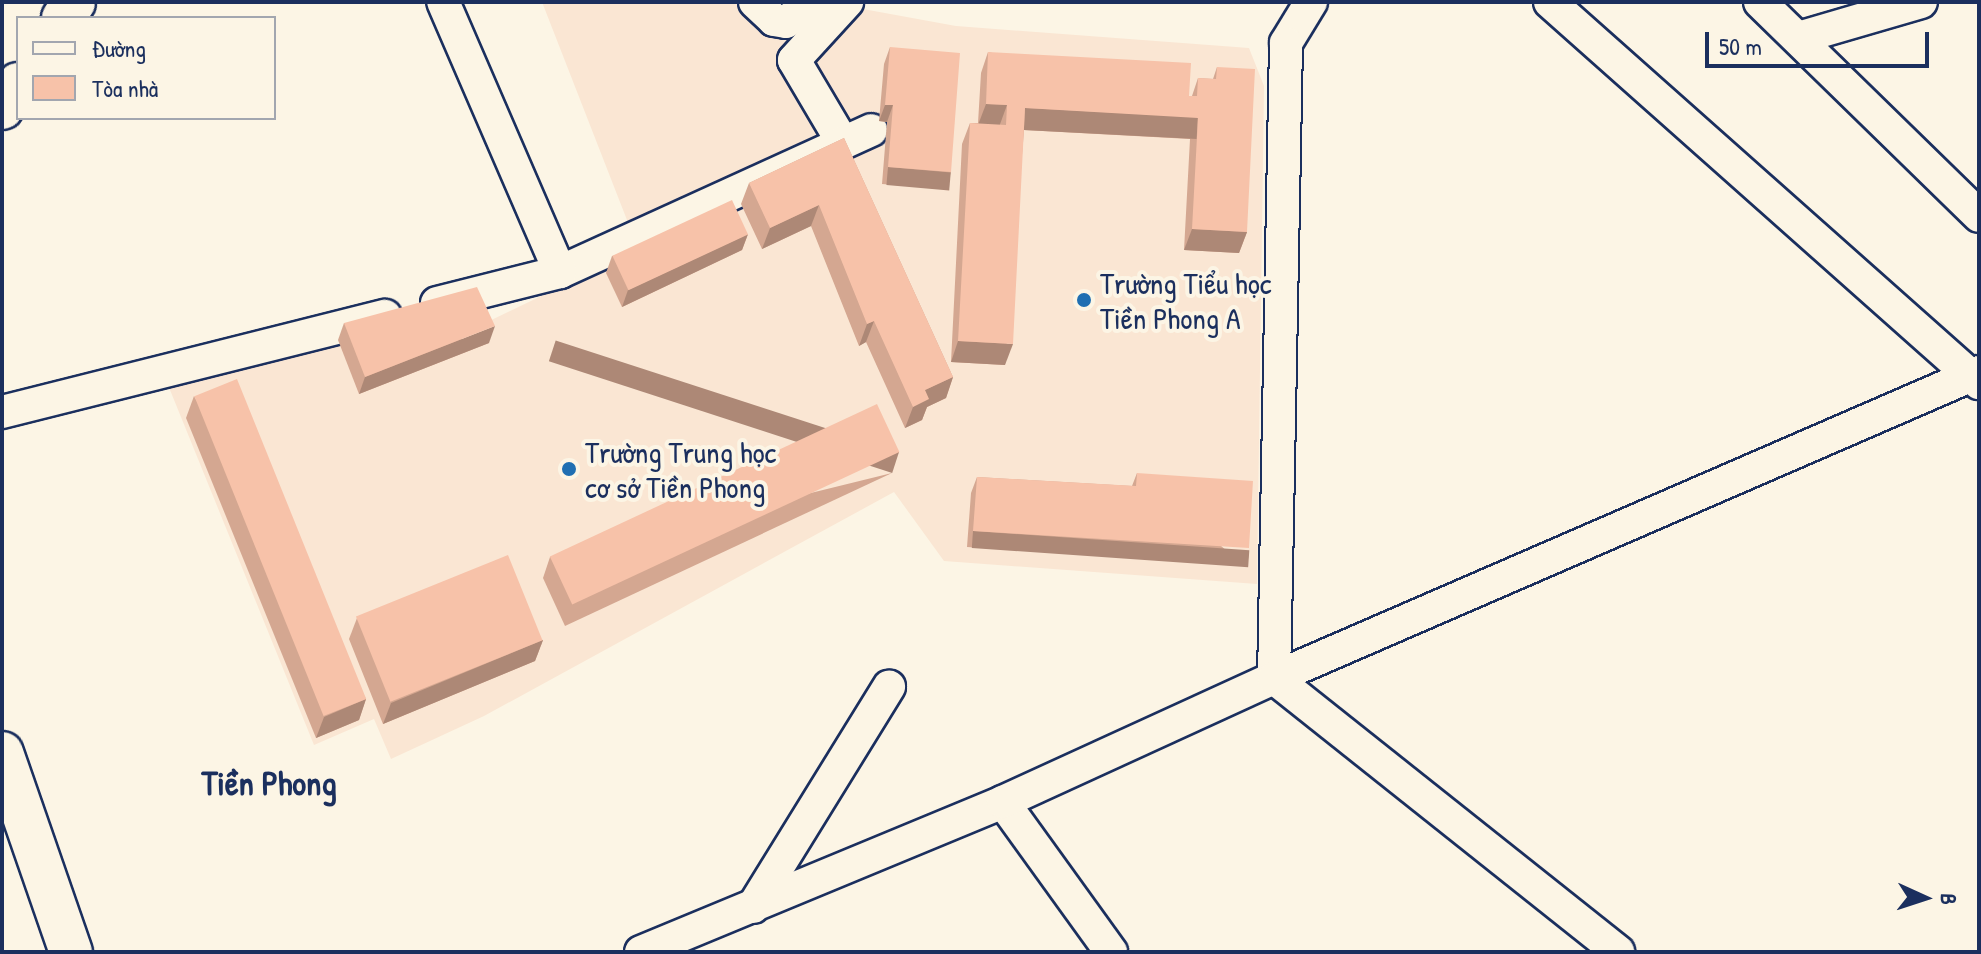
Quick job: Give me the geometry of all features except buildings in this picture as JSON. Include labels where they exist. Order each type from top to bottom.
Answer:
[{"type":"main road","points":[[2,108],[16,87]]},
{"type":"main road","points":[[2,753],[71,952]]},
{"type":"street","points":[[443,2],[560,272]]},
{"type":"street","points":[[755,2],[774,20],[786,22],[812,2]]},
{"type":"street","points":[[2,412],[560,272],[857,136],[794,60],[847,2]]},
{"type":"street","points":[[1274,678],[1286,43],[1311,2]]},
{"type":"street","points":[[641,952],[1003,802],[1274,678],[1976,376],[1550,2]]},
{"type":"street","points":[[1760,2],[1979,216]]},
{"type":"street","points":[[1798,38],[1921,2]]},
{"type":"street","points":[[1274,678],[1618,952]]},
{"type":"street","points":[[753,907],[889,687]]},
{"type":"street","points":[[1003,802],[1111,952]]},
{"type":"shaded area","points":[[542,2],[841,2],[786,56],[836,140],[634,238]]},
{"type":"shaded area","points":[[852,7],[956,26],[1249,48],[1264,86],[1257,584],[944,561],[894,492],[484,716],[391,759],[374,719],[314,745],[168,385],[471,303],[481,325],[862,142],[853,118],[839,125],[797,59]]},
{"type":"place","name":"Trường Tiểu học Tiền Phong A","points":[[1084,300]]},
{"type":"place","name":"Trường Trung học cơ sở Tiền Phong","points":[[569,469]]},
{"type":"district","name":"Tiền Phong","points":[[269,784]]}]
